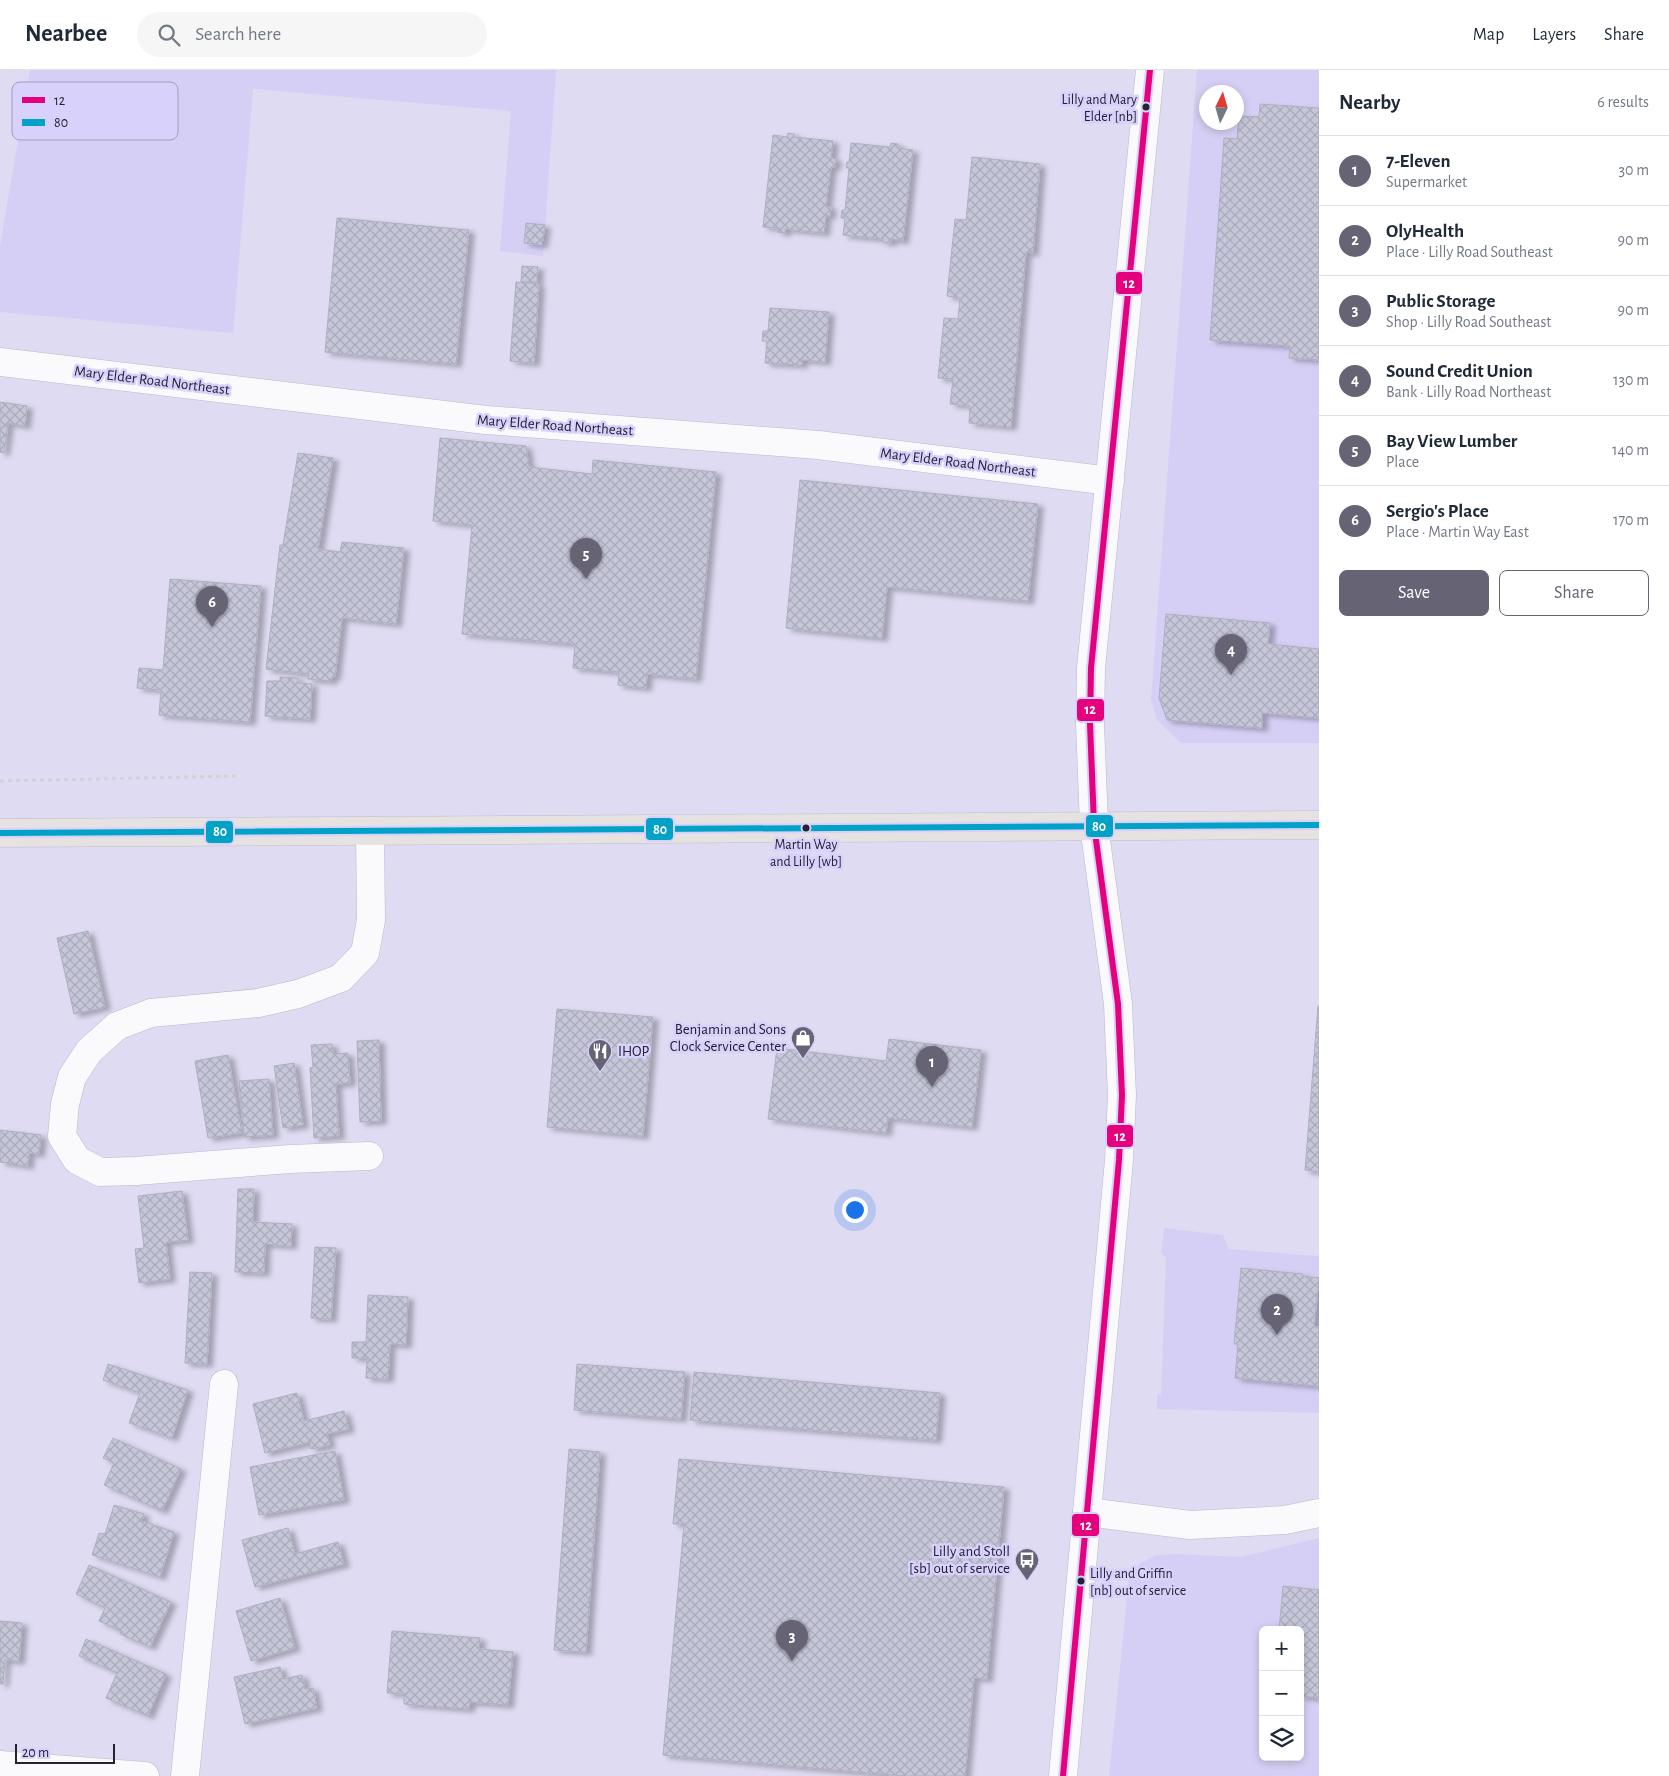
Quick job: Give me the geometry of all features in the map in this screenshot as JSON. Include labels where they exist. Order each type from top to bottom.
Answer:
[{"type":"main road","points":[[0,833],[1319,825]]},
{"type":"street","points":[[1063,1776],[1119,1160],[1122,1095],[1118,1004],[1094,825],[1090,724],[1091,668],[1150,70]]},
{"type":"street","name":"Mary Elder Road Northeast","points":[[0,362],[486,420],[818,445],[1110,481]]},
{"type":"street","points":[[369,1156],[290,1159],[100,1172],[77,1160],[62,1136],[65,1104],[72,1076],[89,1051],[117,1026],[151,1013],[258,1003],[298,994],[341,978],[365,953],[371,920],[370,831]]},
{"type":"street","points":[[185,1776],[224,1384]]},
{"type":"street","points":[[1087,1512],[1190,1524],[1285,1520],[1319,1513]]},
{"type":"street","points":[[0,1765],[145,1776]]},
{"type":"path","points":[[0,781],[238,776]]},
{"type":"shaded area","points":[[30,70],[556,70],[543,256],[500,251],[511,111],[253,89],[233,333],[0,312],[0,246],[18,140],[178,140],[178,82],[28,82]]},
{"type":"shaded area","points":[[1197,70],[1319,70],[1319,743],[1181,743],[1157,720],[1151,700]]},
{"type":"shaded area","points":[[1164,1228],[1223,1235],[1229,1249],[1319,1256],[1319,1413],[1157,1409],[1157,1395],[1161,1395],[1166,1257],[1161,1253]]},
{"type":"shaded area","points":[[1319,1538],[1319,1776],[1109,1776],[1129,1578],[1139,1564],[1156,1555],[1241,1557]]},
{"type":"building","points":[[1260,104],[1319,108],[1319,360],[1289,358],[1290,346],[1210,340],[1224,138],[1237,139],[1238,130],[1244,130],[1244,116],[1259,117]]},
{"type":"building","points":[[788,133],[794,134],[794,137],[833,141],[831,158],[836,159],[835,167],[831,167],[826,206],[831,207],[830,216],[826,215],[824,233],[785,229],[785,233],[777,232],[778,228],[763,227],[773,135],[787,137]]},
{"type":"building","points":[[851,143],[890,147],[891,143],[898,144],[898,148],[913,150],[903,241],[892,239],[891,243],[882,242],[883,239],[843,235],[845,218],[841,218],[842,210],[845,210],[849,168],[846,168],[847,162],[849,162]]},
{"type":"building","points":[[972,157],[1040,164],[1033,253],[1026,252],[1011,427],[969,423],[970,406],[950,404],[953,379],[938,378],[944,318],[958,319],[960,298],[947,296],[955,219],[966,220]]},
{"type":"building","points":[[337,218],[469,230],[456,364],[325,352]]},
{"type":"building","points":[[526,223],[545,225],[542,245],[524,243]]},
{"type":"building","points":[[522,266],[538,267],[537,282],[521,282]]},
{"type":"building","points":[[516,282],[539,284],[534,363],[510,361]]},
{"type":"building","points":[[770,308],[829,312],[825,362],[802,360],[802,365],[765,363],[767,341],[762,341],[763,331],[768,331]]},
{"type":"building","points":[[0,402],[27,406],[25,426],[8,423],[4,453],[0,452]]},
{"type":"building","points":[[440,438],[526,446],[529,467],[592,474],[593,460],[716,472],[696,679],[647,674],[646,688],[618,685],[619,672],[573,668],[575,644],[462,634],[472,525],[433,521]]},
{"type":"building","points":[[298,453],[333,458],[318,549],[340,552],[342,542],[404,548],[396,624],[342,618],[335,677],[332,677],[331,681],[308,679],[309,674],[266,669],[280,545],[283,545]]},
{"type":"building","points":[[800,480],[1038,504],[1028,601],[887,587],[882,638],[786,628]]},
{"type":"building","points":[[170,579],[261,586],[250,722],[159,715],[161,690],[137,688],[139,668],[163,670]]},
{"type":"building","points":[[1166,614],[1270,623],[1268,644],[1319,649],[1319,718],[1262,713],[1262,728],[1167,720],[1159,698]]},
{"type":"building","points":[[280,677],[298,678],[298,683],[312,684],[310,719],[265,716],[267,681],[280,681]]},
{"type":"building","points":[[88,931],[105,1007],[74,1014],[57,938]]},
{"type":"building","points":[[1319,1006],[1319,1172],[1305,1170]]},
{"type":"building","name":"IHOP","points":[[557,1009],[653,1017],[643,1136],[547,1127]]},
{"type":"building","points":[[889,1039],[981,1050],[972,1127],[888,1118],[886,1133],[768,1119],[777,1048],[886,1061]]},
{"type":"building","points":[[379,1040],[381,1121],[360,1122],[357,1041]]},
{"type":"building","points":[[332,1044],[333,1054],[348,1053],[350,1083],[336,1084],[339,1136],[314,1138],[310,1068],[313,1067],[311,1045]]},
{"type":"building","points":[[228,1055],[242,1133],[208,1138],[195,1061]]},
{"type":"building","points":[[294,1063],[303,1125],[283,1128],[274,1066]]},
{"type":"building","points":[[269,1079],[273,1135],[244,1137],[239,1081]]},
{"type":"building","points":[[0,1130],[41,1135],[39,1154],[29,1153],[28,1166],[0,1162]]},
{"type":"building","points":[[238,1189],[254,1189],[253,1222],[292,1224],[291,1246],[265,1244],[264,1273],[235,1272]]},
{"type":"building","points":[[182,1191],[188,1240],[166,1242],[170,1279],[139,1283],[135,1249],[144,1248],[138,1196]]},
{"type":"building","points":[[315,1247],[336,1248],[331,1319],[311,1318]]},
{"type":"building","points":[[1241,1268],[1302,1274],[1302,1276],[1319,1278],[1314,1327],[1319,1327],[1319,1386],[1235,1378],[1238,1344],[1234,1344]]},
{"type":"building","points":[[190,1272],[212,1273],[207,1364],[185,1363]]},
{"type":"building","points":[[368,1295],[408,1297],[406,1345],[390,1344],[388,1379],[366,1378],[367,1358],[352,1358],[352,1342],[366,1342]]},
{"type":"building","points":[[108,1364],[188,1390],[172,1438],[129,1423],[140,1393],[103,1380]]},
{"type":"building","points":[[577,1364],[685,1372],[681,1419],[574,1410]]},
{"type":"building","points":[[694,1372],[940,1393],[936,1440],[690,1420]]},
{"type":"building","points":[[297,1393],[304,1421],[344,1411],[349,1429],[327,1434],[330,1445],[311,1449],[310,1442],[265,1453],[253,1404]]},
{"type":"building","points":[[113,1438],[181,1469],[162,1511],[104,1485],[114,1463],[103,1458]]},
{"type":"building","points":[[569,1449],[600,1452],[586,1652],[554,1650]]},
{"type":"building","points":[[335,1451],[344,1500],[259,1515],[250,1467]]},
{"type":"building","points":[[679,1459],[1004,1487],[987,1679],[974,1678],[965,1776],[905,1776],[663,1755],[684,1524],[673,1524]]},
{"type":"building","points":[[114,1505],[144,1514],[142,1521],[174,1532],[160,1577],[92,1555],[99,1533],[105,1534]]},
{"type":"building","points":[[288,1528],[295,1554],[338,1542],[344,1564],[255,1587],[242,1540]]},
{"type":"building","points":[[89,1565],[171,1602],[150,1647],[120,1634],[121,1631],[99,1621],[105,1608],[76,1594]]},
{"type":"building","points":[[1283,1586],[1319,1590],[1319,1698],[1304,1696],[1304,1626],[1279,1626]]},
{"type":"building","points":[[280,1598],[295,1648],[251,1661],[236,1611]]},
{"type":"building","points":[[0,1621],[22,1623],[19,1661],[5,1660],[3,1684],[0,1684]]},
{"type":"building","points":[[392,1631],[480,1638],[479,1649],[513,1652],[508,1705],[470,1702],[469,1709],[404,1704],[404,1694],[387,1693]]},
{"type":"building","points":[[86,1639],[166,1674],[148,1716],[106,1698],[117,1673],[79,1656]]},
{"type":"building","points":[[280,1667],[283,1679],[302,1675],[305,1689],[313,1688],[317,1708],[245,1724],[234,1677]]},
{"type":"transit line","name":"12","points":[[1063,1776],[1119,1160],[1122,1095],[1118,1004],[1094,825],[1090,724],[1091,668],[1150,70]]},
{"type":"transit line","name":"80","points":[[0,833],[1319,825]]},
{"type":"place","name":"Lilly and Mary Elder [nb]","points":[[1146,107]]},
{"type":"place","name":"Bay View Lumber","points":[[586,579]]},
{"type":"place","name":"Sergio's Place","points":[[212,627]]},
{"type":"place","name":"Sound Credit Union","points":[[1231,675]]},
{"type":"place","name":"Martin Way and Lilly [wb]","points":[[806,828]]},
{"type":"place","name":"Benjamin and Sons Clock Service Center","points":[[803,1059]]},
{"type":"place","name":"IHOP","points":[[600,1072]]},
{"type":"place","name":"7-Eleven","points":[[932,1087]]},
{"type":"place","name":"OlyHealth","points":[[1277,1335]]},
{"type":"place","name":"Lilly and Stoll [sb] out of service","points":[[1027,1581]]},
{"type":"place","name":"Lilly and Griffin [nb] out of service","points":[[1081,1581]]},
{"type":"place","name":"Public Storage","points":[[792,1661]]}]
